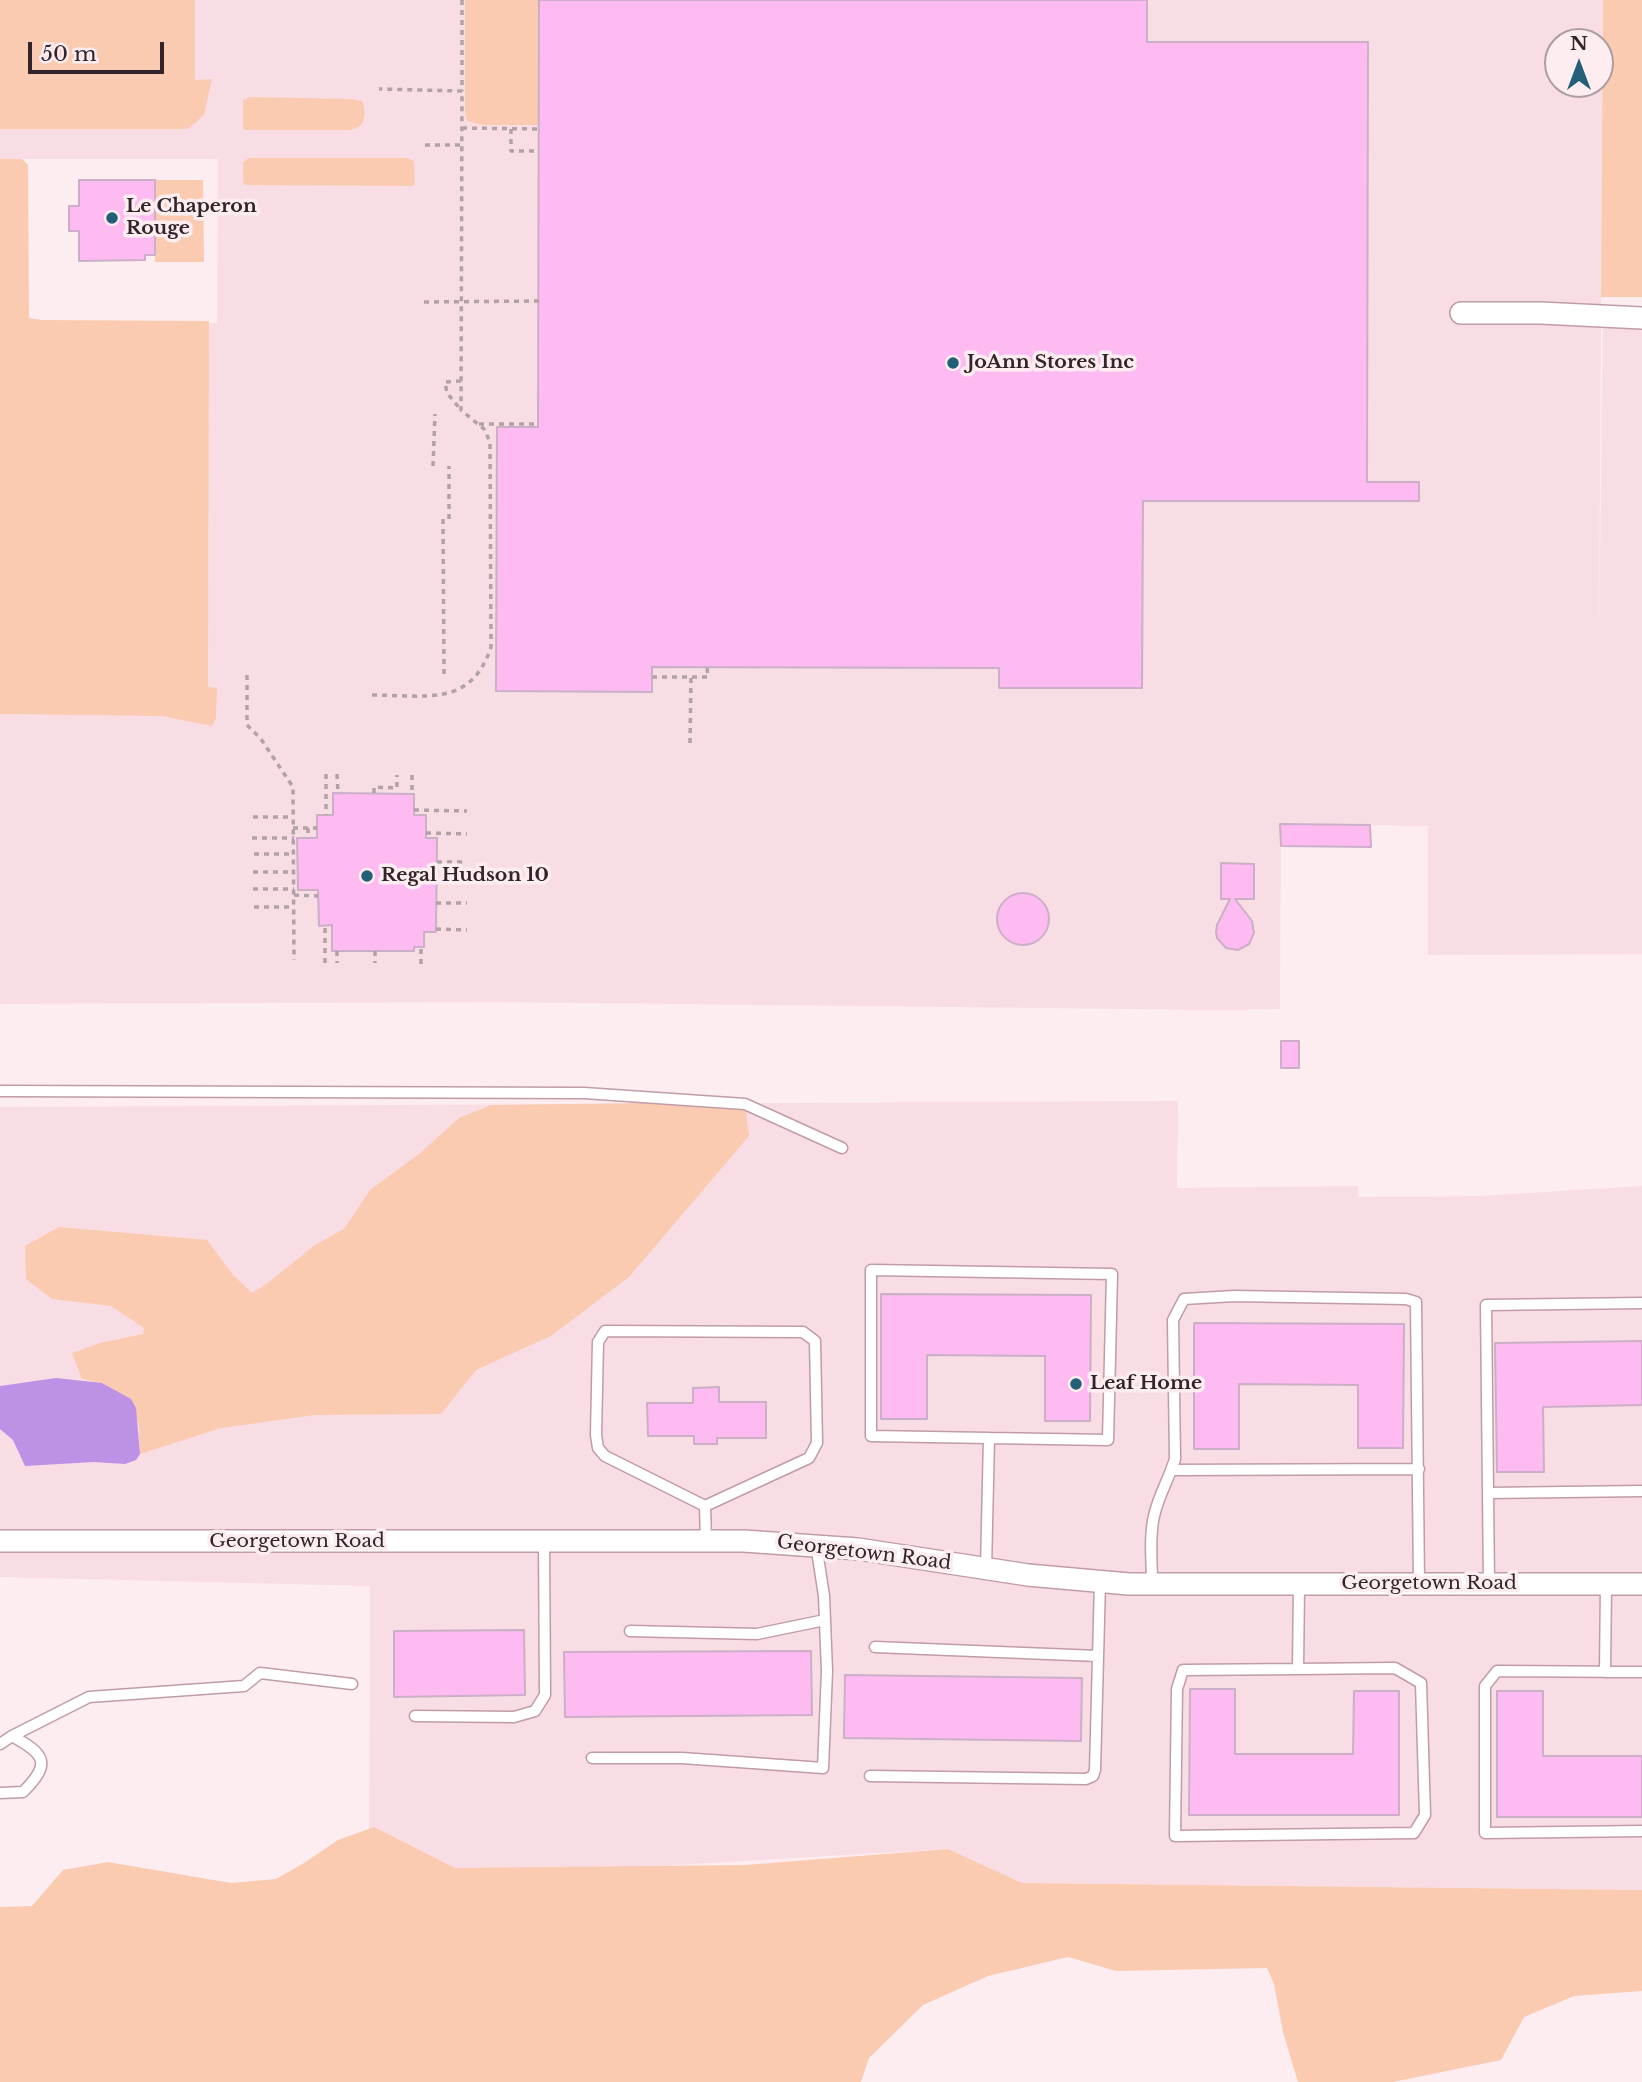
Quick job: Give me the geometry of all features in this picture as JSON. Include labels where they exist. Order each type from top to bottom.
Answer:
[{"type":"street","points":[[1461,313],[1541,313],[1642,318]]},
{"type":"street","name":"Georgetown Road","points":[[0,1541],[706,1541],[816,1544],[986,1569],[1100,1582],[1642,1584]]},
{"type":"lane","points":[[0,1091],[584,1093],[745,1104],[842,1149]]},
{"type":"lane","points":[[871,1270],[1112,1274],[1108,1440],[989,1438],[870,1436],[871,1270]]},
{"type":"lane","points":[[1152,1584],[1153,1519],[1164,1481],[1172,1470],[1175,1459],[1173,1320],[1184,1298],[1234,1296],[1406,1298],[1416,1302],[1419,1584]]},
{"type":"lane","points":[[1489,1584],[1486,1305],[1642,1303]]},
{"type":"lane","points":[[605,1331],[803,1332],[815,1341],[817,1443],[809,1458],[705,1506],[605,1456],[598,1448],[598,1342],[605,1331]]},
{"type":"lane","points":[[986,1569],[989,1438]]},
{"type":"lane","points":[[1172,1470],[1419,1469]]},
{"type":"lane","points":[[1488,1493],[1642,1492]]},
{"type":"lane","points":[[705,1506],[706,1541]]},
{"type":"lane","points":[[415,1716],[514,1717],[535,1711],[545,1695],[544,1541]]},
{"type":"lane","points":[[592,1758],[682,1758],[822,1768],[827,1671],[824,1596],[816,1544]]},
{"type":"lane","points":[[870,1776],[1087,1779],[1093,1776],[1100,1582]]},
{"type":"lane","points":[[1298,1669],[1299,1584]]},
{"type":"lane","points":[[1605,1672],[1606,1585]]},
{"type":"lane","points":[[629,1631],[757,1634],[825,1620]]},
{"type":"lane","points":[[875,1647],[1098,1656]]},
{"type":"lane","points":[[1395,1668],[1421,1683],[1425,1815],[1414,1833],[1175,1836],[1177,1689],[1184,1670],[1298,1669],[1395,1668]]},
{"type":"lane","points":[[1642,1672],[1497,1671],[1485,1686],[1485,1833],[1642,1831]]},
{"type":"lane","points":[[0,1744],[89,1697],[244,1686],[260,1674],[352,1684]]},
{"type":"lane","points":[[0,1793],[23,1792],[38,1777],[41,1762],[36,1749],[12,1736]]},
{"type":"path","points":[[461,411],[463,0]]},
{"type":"path","points":[[379,89],[463,91]]},
{"type":"path","points":[[462,128],[539,129]]},
{"type":"path","points":[[511,129],[511,151],[539,151]]},
{"type":"path","points":[[425,145],[462,145]]},
{"type":"path","points":[[424,302],[538,301]]},
{"type":"path","points":[[372,695],[444,695],[459,690],[473,679],[486,663],[491,647],[493,561],[490,442],[479,424],[461,411],[447,393],[445,382],[461,381]]},
{"type":"path","points":[[433,466],[435,414]]},
{"type":"path","points":[[479,424],[538,424]]},
{"type":"path","points":[[444,675],[449,466]]},
{"type":"path","points":[[652,677],[708,677],[707,668]]},
{"type":"path","points":[[247,675],[247,725],[261,739],[293,787],[294,960]]},
{"type":"path","points":[[690,743],[691,677]]},
{"type":"path","points":[[326,774],[326,815]]},
{"type":"path","points":[[337,774],[338,793]]},
{"type":"path","points":[[374,793],[374,788],[397,788],[397,775]]},
{"type":"path","points":[[412,775],[412,793]]},
{"type":"path","points":[[414,810],[467,811]]},
{"type":"path","points":[[253,817],[293,817]]},
{"type":"path","points":[[293,828],[317,828]]},
{"type":"path","points":[[308,828],[308,838]]},
{"type":"path","points":[[426,833],[467,834]]},
{"type":"path","points":[[252,838],[294,838]]},
{"type":"path","points":[[254,854],[294,854]]},
{"type":"path","points":[[437,862],[467,862]]},
{"type":"path","points":[[253,872],[294,872]]},
{"type":"path","points":[[253,889],[294,889]]},
{"type":"path","points":[[308,890],[308,896]]},
{"type":"path","points":[[294,895],[318,896]]},
{"type":"path","points":[[436,903],[467,903]]},
{"type":"path","points":[[254,907],[294,907]]},
{"type":"path","points":[[325,962],[326,926]]},
{"type":"path","points":[[436,929],[467,930]]},
{"type":"path","points":[[421,947],[421,964]]},
{"type":"path","points":[[337,951],[337,963]]},
{"type":"path","points":[[375,951],[375,964]]},
{"type":"shaded area","points":[[0,0],[1603,0],[1603,28],[1544,28],[1544,98],[1602,98],[1599,641],[1603,316],[1642,318],[1642,954],[1428,955],[1428,826],[1281,824],[1280,1009],[494,1002],[0,1004],[0,323],[217,323],[218,159],[0,159]]},
{"type":"shaded area","points":[[0,0],[195,0],[195,80],[212,79],[204,115],[188,129],[0,129]]},
{"type":"shaded area","points":[[465,0],[539,0],[539,125],[483,125],[467,121]]},
{"type":"shaded area","points":[[1603,0],[1642,0],[1642,297],[1601,297],[1602,98],[1614,98],[1614,28],[1603,28]]},
{"type":"shaded area","points":[[250,97],[352,99],[362,101],[365,116],[359,126],[350,130],[245,130],[243,100]]},
{"type":"shaded area","points":[[249,158],[407,158],[414,161],[415,184],[247,185],[243,183],[243,162]]},
{"type":"shaded area","points":[[0,159],[22,159],[28,165],[29,318],[209,321],[208,687],[217,688],[216,718],[212,726],[162,716],[0,714]]},
{"type":"shaded area","points":[[155,180],[203,180],[204,262],[155,262]]},
{"type":"shaded area","points":[[1178,1101],[1177,1188],[1358,1186],[1358,1197],[1480,1196],[1642,1186],[1642,1890],[1022,1883],[948,1849],[369,1883],[370,1586],[0,1577],[0,1107]]},
{"type":"shaded area","points":[[745,1104],[749,1136],[629,1277],[551,1336],[476,1370],[441,1414],[315,1415],[221,1428],[140,1454],[139,1425],[131,1399],[102,1383],[82,1379],[72,1353],[100,1343],[143,1334],[144,1328],[111,1306],[52,1299],[26,1279],[25,1246],[59,1227],[207,1240],[233,1275],[252,1293],[315,1245],[344,1229],[370,1190],[419,1154],[459,1118],[491,1105]]},
{"type":"shaded area","points":[[56,1378],[102,1383],[131,1399],[136,1408],[140,1454],[136,1460],[125,1464],[94,1462],[25,1466],[13,1440],[0,1429],[0,1386]]},
{"type":"shaded area","points":[[374,1827],[455,1868],[745,1865],[948,1849],[1022,1883],[1642,1890],[1642,1991],[1574,1996],[1524,2017],[1501,2060],[1393,2082],[1298,2082],[1283,2032],[1274,1984],[1267,1968],[1116,1971],[1068,1957],[988,1976],[923,2005],[869,2058],[861,2082],[0,2082],[0,1907],[32,1906],[63,1870],[108,1862],[231,1883],[276,1879],[338,1840]]},
{"type":"building","name":"JoAnn Stores Inc","points":[[539,0],[1147,0],[1147,42],[1368,42],[1367,482],[1419,482],[1419,501],[1143,501],[1142,688],[999,688],[999,668],[652,667],[652,692],[496,691],[497,427],[538,427]]},
{"type":"building","name":"Le Chaperon Rouge","points":[[79,180],[155,180],[155,255],[145,255],[145,260],[79,261],[79,231],[69,231],[69,206],[79,206]]},
{"type":"building","name":"Regal Hudson 10","points":[[333,793],[414,794],[414,815],[426,815],[426,838],[437,838],[436,932],[424,932],[424,947],[414,947],[414,951],[332,951],[332,925],[319,926],[318,890],[298,890],[297,838],[317,838],[317,815],[333,815]]},
{"type":"building","points":[[1280,824],[1370,825],[1371,847],[1281,846]]},
{"type":"building","points":[[1221,863],[1254,864],[1254,899],[1235,899],[1252,921],[1254,933],[1249,944],[1238,950],[1226,948],[1217,938],[1217,925],[1230,899],[1221,899]]},
{"type":"building","points":[[1023,893],[1033,895],[1041,901],[1047,909],[1047,929],[1041,937],[1033,943],[1023,945],[1013,943],[1005,937],[999,929],[997,919],[999,909],[1005,901],[1013,895]]},
{"type":"building","points":[[1281,1041],[1299,1041],[1299,1068],[1281,1068]]},
{"type":"building","points":[[881,1294],[1091,1295],[1090,1421],[1045,1421],[1045,1356],[927,1355],[927,1419],[881,1419]]},
{"type":"building","points":[[1194,1323],[1404,1324],[1403,1448],[1358,1448],[1358,1385],[1239,1384],[1239,1449],[1194,1449]]},
{"type":"building","points":[[1642,1341],[1642,1405],[1543,1407],[1544,1472],[1497,1472],[1495,1343]]},
{"type":"building","points":[[719,1387],[719,1402],[766,1402],[766,1438],[717,1438],[717,1444],[694,1444],[694,1436],[648,1436],[647,1403],[693,1403],[693,1388]]},
{"type":"building","points":[[524,1630],[525,1695],[394,1697],[394,1631]]},
{"type":"building","points":[[811,1651],[812,1715],[565,1717],[564,1652]]},
{"type":"building","points":[[845,1675],[1082,1678],[1081,1741],[844,1738]]},
{"type":"building","points":[[1190,1689],[1235,1689],[1235,1754],[1353,1754],[1354,1691],[1399,1691],[1399,1815],[1189,1815]]},
{"type":"building","points":[[1497,1691],[1543,1691],[1543,1756],[1642,1756],[1642,1817],[1497,1817]]},
{"type":"place","name":"Le Chaperon Rouge","points":[[112,218]]},
{"type":"place","name":"JoAnn Stores Inc","points":[[953,363]]},
{"type":"place","name":"Regal Hudson 10","points":[[367,876]]},
{"type":"place","name":"Leaf Home","points":[[1076,1384]]}]
